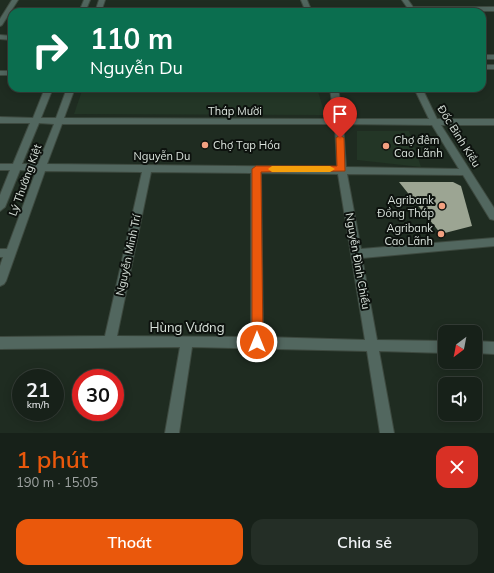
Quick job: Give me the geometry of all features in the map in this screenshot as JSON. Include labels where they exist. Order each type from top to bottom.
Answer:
[{"type":"street","points":[[0,24],[8,11]]},
{"type":"street","name":"Lý Thường Kiệt","points":[[0,208],[48,92]]},
{"type":"street","name":"Lý Thường Kiệt","points":[[0,281],[5,253],[42,168],[70,92]]},
{"type":"street","name":"Nguyễn Đình Chiểu","points":[[335,92],[339,122],[342,169],[387,433]]},
{"type":"street","name":"Đốc Binh Kiều","points":[[420,92],[434,121],[494,216]]},
{"type":"street","name":"Tháp Mười","points":[[0,120],[494,122]]},
{"type":"street","name":"Nguyễn Du","points":[[0,167],[342,169],[467,172]]},
{"type":"street","name":"Nguyễn Minh Trí","points":[[110,342],[147,168]]},
{"type":"street","points":[[256,169],[257,342]]},
{"type":"street","points":[[357,254],[494,242]]},
{"type":"street","points":[[172,433],[187,341]]},
{"type":"street","name":"Hùng Vương","points":[[0,343],[187,341],[438,347]]},
{"type":"street","points":[[482,347],[494,348]]},
{"type":"shaded area","points":[[82,92],[318,92],[325,115],[74,114]]},
{"type":"shaded area","name":"Chợ đêm Cao Lãnh","points":[[357,131],[409,131],[421,167],[357,160]]},
{"type":"building","name":"Agribank Đồng Tháp","points":[[399,182],[453,182],[461,186],[472,226],[441,234]]},
{"type":"slow traffic","points":[[272,169],[330,169]]},
{"type":"place","name":"Chợ Tạp Hóa","points":[[205,145]]},
{"type":"place","name":"Chợ đêm Cao Lãnh","points":[[386,146]]},
{"type":"place","name":"Agribank Đồng Tháp","points":[[442,206]]},
{"type":"place","name":"Agribank Cao Lãnh","points":[[441,234]]},
{"type":"route","points":[[257,342],[256,169],[342,169],[340,138]]}]
